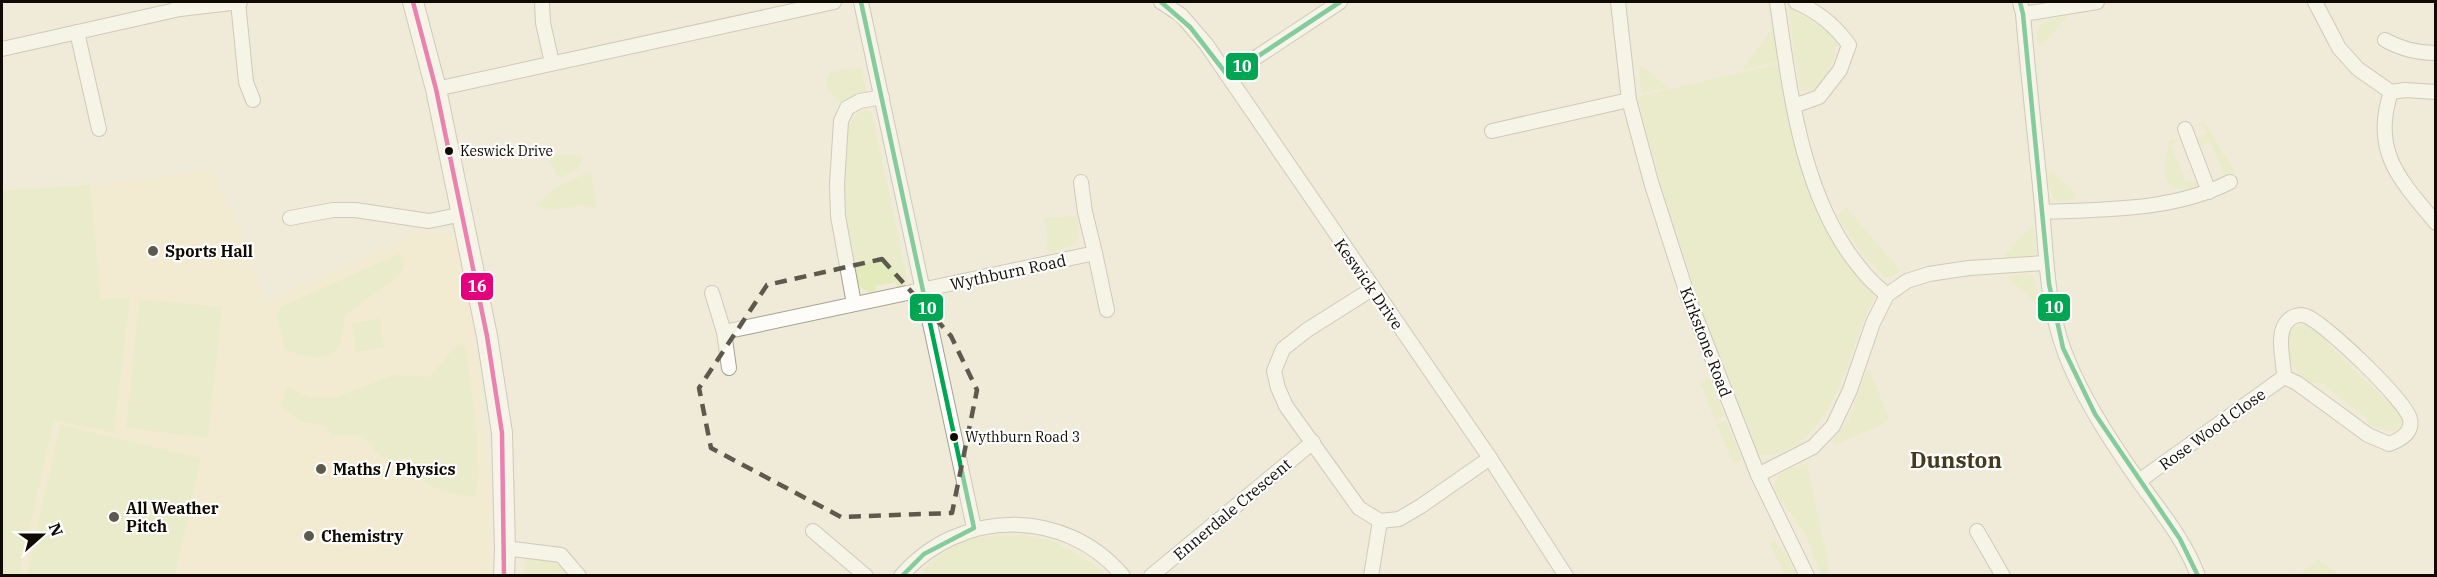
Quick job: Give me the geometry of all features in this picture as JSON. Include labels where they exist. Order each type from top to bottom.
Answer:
[{"type":"main road","points":[[413,2],[436,89],[487,336],[501,433],[506,548],[504,576]]},
{"type":"street","points":[[2,49],[179,5],[239,2],[246,82],[252,100]]},
{"type":"street","points":[[542,2],[543,23],[552,63]]},
{"type":"street","points":[[436,89],[834,2]]},
{"type":"street","points":[[861,2],[974,528]]},
{"type":"street","name":"Keswick Drive","points":[[1161,2],[1187,22],[1206,44],[1490,459],[1566,576]]},
{"type":"street","points":[[1228,76],[1340,2]]},
{"type":"street","name":"Kirkstone Road","points":[[1618,2],[1629,100],[1651,182],[1688,297],[1758,475],[1807,576]]},
{"type":"street","points":[[1777,2],[1794,106],[1810,174],[1820,202],[1833,228],[1861,269],[1887,295]]},
{"type":"street","points":[[1794,106],[1819,97],[1840,70],[1849,45],[1838,28],[1813,10],[1796,2]]},
{"type":"street","points":[[2097,2],[2022,8],[2051,308],[2071,368],[2103,429],[2180,537],[2198,576]]},
{"type":"street","points":[[2315,2],[2339,48],[2358,69],[2391,92],[2405,90],[2436,92]]},
{"type":"street","points":[[77,32],[99,129]]},
{"type":"street","points":[[2385,40],[2397,47],[2423,53],[2436,53]]},
{"type":"street","points":[[2391,92],[2384,114],[2387,147],[2393,167],[2405,186],[2436,223]]},
{"type":"street","points":[[854,304],[838,216],[837,184],[841,121],[847,108],[860,101],[882,97]]},
{"type":"street","points":[[1492,131],[1629,100]]},
{"type":"street","points":[[2185,129],[2209,192]]},
{"type":"street","points":[[1081,182],[1085,212],[1107,310]]},
{"type":"street","points":[[2043,212],[2144,206],[2209,192],[2230,182]]},
{"type":"street","points":[[290,218],[333,210],[355,210],[429,221],[463,214]]},
{"type":"street","name":"Wythburn Road","points":[[724,332],[1095,253]]},
{"type":"street","points":[[1758,475],[1813,447],[1833,426],[1850,390],[1873,323],[1887,295],[1907,280],[1969,268],[2045,262]]},
{"type":"street","points":[[1372,289],[1307,330],[1283,349],[1274,371],[1286,406],[1359,508],[1380,521],[1399,519],[1490,459]]},
{"type":"street","points":[[712,293],[724,332],[729,368]]},
{"type":"street","points":[[2296,315],[2305,315],[2325,328],[2355,354],[2405,407],[2411,421],[2408,430],[2401,440],[2389,444],[2368,435],[2297,383],[2284,377],[2282,328],[2287,320],[2296,315]]},
{"type":"street","name":"Rose Wood Close","points":[[2139,481],[2284,377]]},
{"type":"street","name":"Ennerdale Crescent","points":[[1151,576],[1313,442]]},
{"type":"street","points":[[1371,576],[1380,521]]},
{"type":"street","points":[[901,576],[924,554],[974,528],[1009,524],[1051,528],[1083,540],[1112,562],[1123,576]]},
{"type":"street","points":[[813,531],[866,576]]},
{"type":"street","points":[[1977,531],[2003,576]]},
{"type":"street","points":[[506,548],[561,555],[579,576]]},
{"type":"highlighted area","points":[[882,259],[951,336],[977,390],[952,513],[841,517],[711,448],[699,388],[767,285]]},
{"type":"shaded area","points":[[210,170],[241,233],[265,301],[419,233],[459,234],[470,297],[495,533],[492,575],[2,575],[2,189],[90,185]]},
{"type":"green space","points":[[1792,7],[1833,34],[1837,41],[1830,68],[1822,82],[1813,91],[1800,90],[1788,8]]},
{"type":"green space","points":[[2066,16],[2067,19],[2039,47],[2037,32],[2042,24]]},
{"type":"green space","points":[[1774,25],[1780,61],[1742,70]]},
{"type":"green space","points":[[1639,64],[1669,88],[1641,93]]},
{"type":"green space","points":[[1774,65],[1780,68],[1799,158],[1817,210],[1866,280],[1874,298],[1840,383],[1818,424],[1804,439],[1786,450],[1767,455],[1760,454],[1753,443],[1704,316],[1662,187],[1638,97]]},
{"type":"green space","points":[[861,67],[867,93],[844,107],[827,90],[826,77],[831,72]]},
{"type":"green space","points":[[867,110],[872,113],[908,282],[900,289],[897,288],[896,282],[875,286],[876,293],[872,294],[857,285],[849,243],[845,184],[849,120],[861,111]]},
{"type":"green space","points":[[2204,121],[2235,171],[2218,182],[2224,175],[2210,141],[2198,147],[2195,140],[2207,133],[2202,124],[2192,128]]},
{"type":"green space","points":[[2182,139],[2171,145],[2186,182],[2198,182],[2199,185],[2196,188],[2174,187],[2166,177],[2169,140]]},
{"type":"green space","points":[[562,154],[583,156],[578,168],[561,179],[556,175],[548,157]]},
{"type":"green space","points":[[2050,170],[2074,192],[2075,200],[2057,201],[2054,198],[2048,182]]},
{"type":"green space","points":[[591,171],[597,209],[583,206],[547,209],[535,206],[555,188]]},
{"type":"green space","points":[[90,185],[101,298],[130,298],[114,433],[54,420],[19,575],[2,575],[2,191]]},
{"type":"green space","points":[[1846,207],[1899,269],[1897,274],[1884,278],[1856,246],[1837,215]]},
{"type":"green space","points":[[1076,216],[1079,233],[1076,244],[1052,253],[1048,251],[1043,218]]},
{"type":"green space","points":[[2030,227],[2034,229],[2036,252],[2026,257],[2007,259],[2005,255]]},
{"type":"green space","points":[[399,254],[404,259],[404,267],[399,276],[345,315],[340,342],[334,351],[322,357],[314,357],[285,350],[277,317],[280,307]]},
{"type":"green space","points":[[2027,273],[2036,284],[2038,299],[2036,303],[2007,277]]},
{"type":"green space","points":[[139,299],[222,307],[208,438],[126,428]]},
{"type":"green space","points":[[380,318],[384,347],[356,352],[352,324]]},
{"type":"green space","points":[[2308,324],[2327,336],[2327,343],[2390,404],[2398,407],[2402,416],[2400,427],[2390,431],[2369,425],[2366,418],[2320,382],[2309,384],[2303,379],[2289,356],[2287,334],[2292,328]]},
{"type":"green space","points":[[463,345],[467,353],[478,448],[478,484],[475,496],[455,494],[435,488],[421,478],[412,458],[392,460],[377,454],[368,441],[359,435],[332,436],[326,426],[300,421],[280,406],[287,386],[310,398],[334,398],[393,375],[429,377],[456,346]]},
{"type":"green space","points":[[1867,370],[1870,371],[1889,419],[1884,424],[1835,445],[1832,441],[1848,421]]},
{"type":"green space","points":[[1710,378],[1725,416],[1715,421],[1700,382]]},
{"type":"green space","points":[[1726,420],[1742,460],[1733,463],[1716,424]]},
{"type":"green space","name":"All Weather Pitch","points":[[60,425],[201,458],[175,575],[27,575]]},
{"type":"green space","points":[[1807,463],[1829,567],[1827,575],[1821,575],[1806,536],[1775,492],[1779,475]]},
{"type":"green space","points":[[1023,535],[1053,541],[1094,564],[1104,575],[925,576],[923,569],[958,544],[980,537]]},
{"type":"green space","points":[[1774,540],[1786,554],[1797,575],[1785,575],[1769,543]]},
{"type":"green space","points":[[525,556],[555,562],[569,575],[524,576]]},
{"type":"green space","points":[[2318,559],[2320,560],[2340,575],[2299,575]]},
{"type":"transit line","name":"16","points":[[413,2],[436,89],[487,336],[502,433],[504,576]]},
{"type":"transit line","name":"10","points":[[861,2],[974,528],[924,554],[902,576]]},
{"type":"transit line","name":"10","points":[[1161,2],[1190,27],[1228,76],[1340,2]]},
{"type":"transit line","name":"10","points":[[2020,2],[2049,284],[2063,348],[2095,414],[2180,539],[2198,576]]},
{"type":"place","name":"Keswick Drive","points":[[449,151]]},
{"type":"place","name":"Sports Hall","points":[[153,251]]},
{"type":"place","name":"Wythburn Road 3","points":[[954,437]]},
{"type":"place","name":"Maths / Physics","points":[[321,469]]},
{"type":"place","name":"All Weather Pitch","points":[[114,517]]},
{"type":"place","name":"Chemistry","points":[[309,536]]},
{"type":"district","name":"Dunston","points":[[1956,459]]}]
